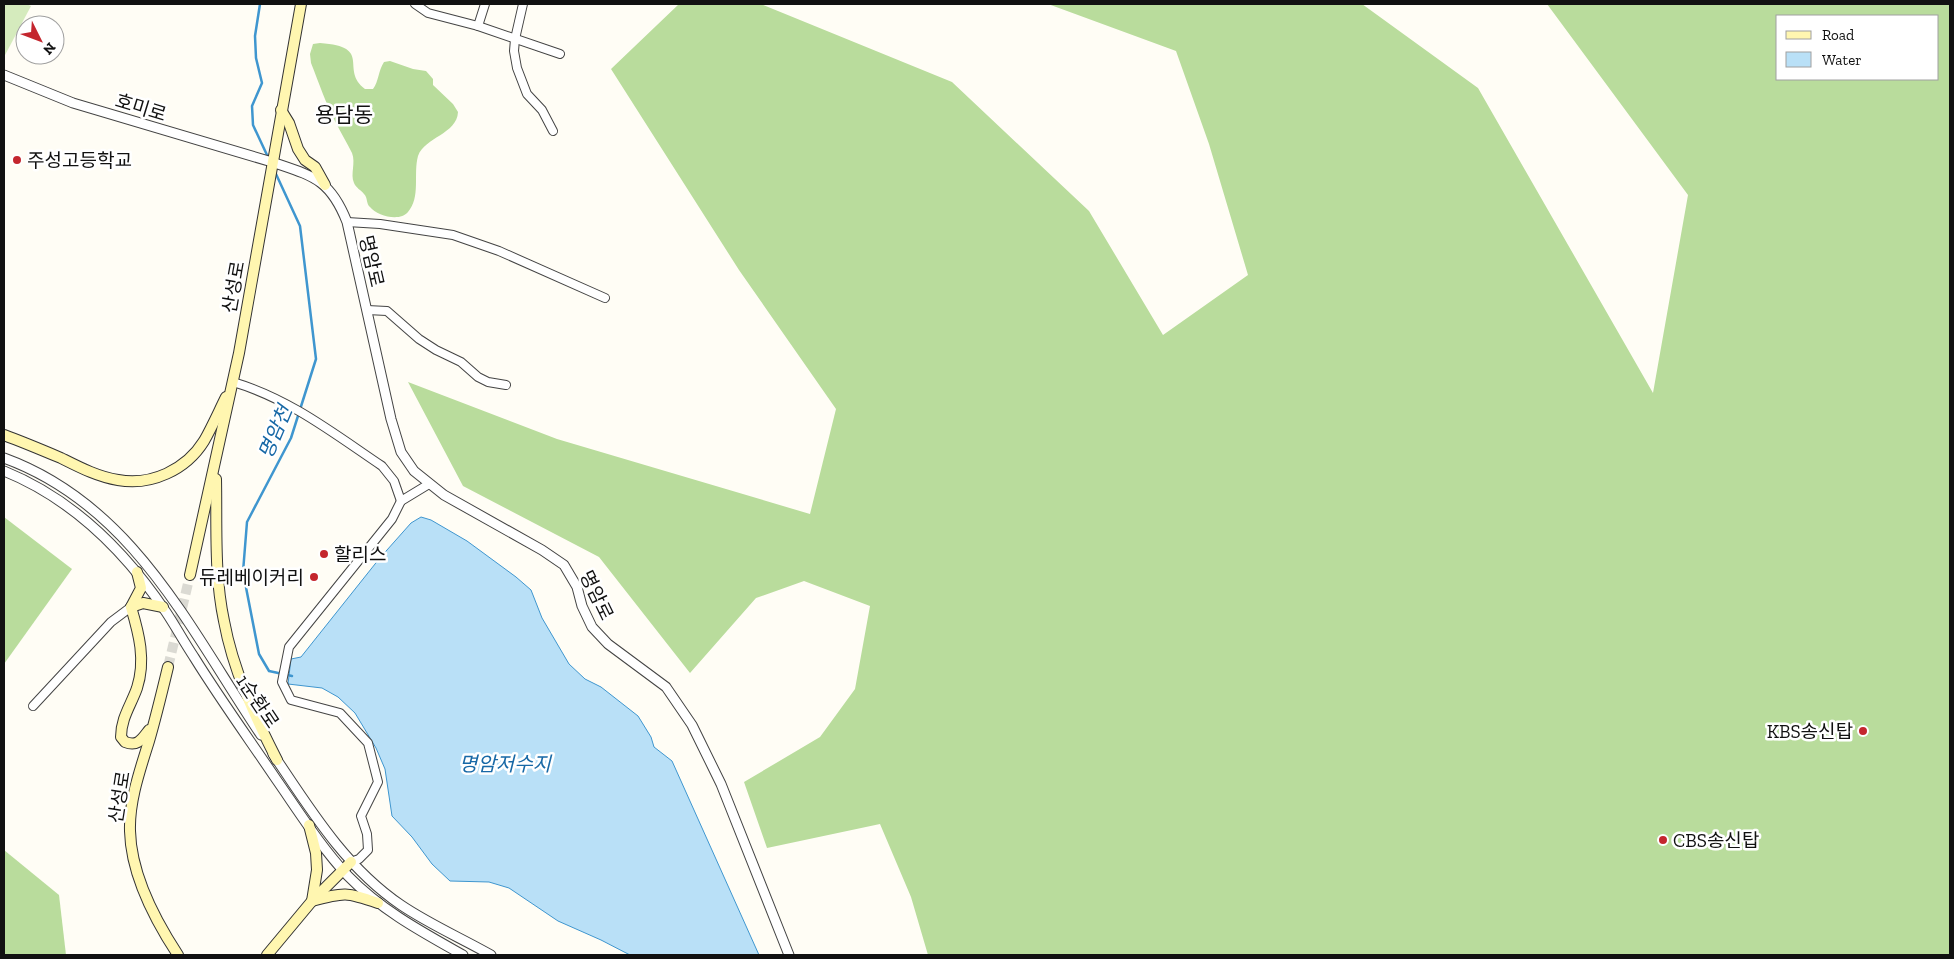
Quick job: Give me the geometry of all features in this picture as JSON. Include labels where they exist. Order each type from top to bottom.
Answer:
[{"type":"main road","name":"산성로","points":[[190,575],[233,382],[301,4]]},
{"type":"main road","points":[[281,110],[289,123],[298,149],[305,160],[315,167],[325,185]]},
{"type":"main road","points":[[4,436],[34,446],[93,473],[118,480],[139,482],[162,476],[179,467],[193,454],[204,442],[233,382]]},
{"type":"main road","points":[[216,462],[217,550],[224,621],[238,676],[252,710],[277,760]]},
{"type":"main road","points":[[137,572],[141,588],[131,607],[139,634],[141,670],[137,688],[123,718],[121,737],[125,742],[136,743],[141,741],[155,720]]},
{"type":"main road","points":[[131,607],[143,603],[163,607]]},
{"type":"main road","name":"산성로","points":[[168,667],[134,798],[130,832],[141,883],[157,919],[176,952]]},
{"type":"main road","points":[[309,825],[316,853],[317,870],[312,901]]},
{"type":"main road","points":[[267,955],[312,901],[347,866]]},
{"type":"main road","points":[[312,901],[338,893],[351,894],[378,903]]},
{"type":"main road","points":[[176,952],[184,955]]},
{"type":"street","points":[[415,4],[428,13],[478,26],[560,54]]},
{"type":"street","points":[[478,26],[485,4]]},
{"type":"street","points":[[523,4],[515,39],[517,68],[527,94],[542,110],[553,131]]},
{"type":"street","name":"호미로","points":[[4,75],[73,103],[272,162]]},
{"type":"street","name":"명암로","points":[[272,162],[304,173],[325,185],[340,204],[347,222],[391,419],[401,452],[414,471],[429,484],[542,550],[564,565],[577,587],[582,606],[592,628],[608,644],[666,687],[692,725],[722,784],[789,955]]},
{"type":"street","name":"명암로","points":[[347,222],[380,224],[453,235],[499,251],[605,298]]},
{"type":"street","points":[[367,310],[386,311],[420,339],[436,350],[461,362],[478,377],[488,382],[506,384]]},
{"type":"street","points":[[233,382],[260,390],[284,401],[382,466],[394,481],[401,501]]},
{"type":"street","name":"1순환로","points":[[4,458],[49,479],[75,496],[102,517],[147,564],[347,866],[402,906],[491,955]]},
{"type":"street","name":"1순환로","points":[[4,471],[27,480],[61,502],[93,525],[122,554],[163,607],[194,659],[309,825],[378,903],[407,923],[463,955]]},
{"type":"street","points":[[347,866],[359,859],[368,850],[367,834],[361,816],[378,782],[368,743],[340,713],[291,700],[282,682],[289,646],[392,519],[401,501],[429,484]]},
{"type":"street","points":[[33,706],[111,622],[131,607]]},
{"type":"green space","points":[[4,4],[26,4],[31,6],[26,15],[15,15],[15,36],[4,57]]},
{"type":"green space","points":[[679,4],[761,4],[952,82],[1089,211],[1163,335],[1248,275],[1209,144],[1176,51],[1048,4],[1362,4],[1478,88],[1653,393],[1688,195],[1547,4],[1950,4],[1950,955],[928,955],[911,897],[880,824],[767,848],[744,782],[820,737],[855,689],[870,606],[804,581],[756,598],[690,673],[599,557],[463,486],[408,382],[557,439],[810,514],[836,409],[739,270],[611,69]]},
{"type":"green space","points":[[313,44],[336,45],[346,49],[351,54],[355,74],[365,89],[373,89],[384,62],[390,61],[413,69],[426,71],[433,79],[433,85],[453,104],[458,112],[456,119],[447,131],[427,144],[418,156],[416,192],[412,206],[408,212],[400,217],[389,217],[373,210],[363,193],[354,183],[352,153],[329,108],[311,63],[310,54]]},
{"type":"green space","points":[[4,517],[72,569],[4,664]]},
{"type":"green space","points":[[4,850],[59,895],[66,955],[4,955]]},
{"type":"water","name":"명암저수지","points":[[421,517],[431,520],[467,541],[531,590],[542,618],[569,664],[585,679],[601,687],[638,716],[651,737],[654,747],[672,761],[759,955],[630,955],[558,921],[509,888],[489,882],[450,881],[432,864],[412,837],[392,816],[385,769],[376,748],[355,713],[338,697],[322,688],[288,684],[291,659],[301,657],[379,559],[411,523]]},
{"type":"waterway","name":"명암천","points":[[260,4],[255,36],[256,58],[262,83],[252,106],[253,125],[267,155]]},
{"type":"waterway","name":"명암천","points":[[276,174],[300,226],[316,359],[291,438],[247,522],[243,572],[259,654],[269,671],[292,676]]},
{"type":"tunnel","points":[[168,667],[190,575]]},
{"type":"place","name":"주성고등학교","points":[[17,160]]},
{"type":"place","name":"할리스","points":[[324,554]]},
{"type":"place","name":"듀레베이커리","points":[[314,577]]},
{"type":"place","name":"KBS송신탑","points":[[1863,731]]},
{"type":"place","name":"CBS송신탑","points":[[1663,840]]},
{"type":"district","name":"용담동","points":[[344,115]]}]
